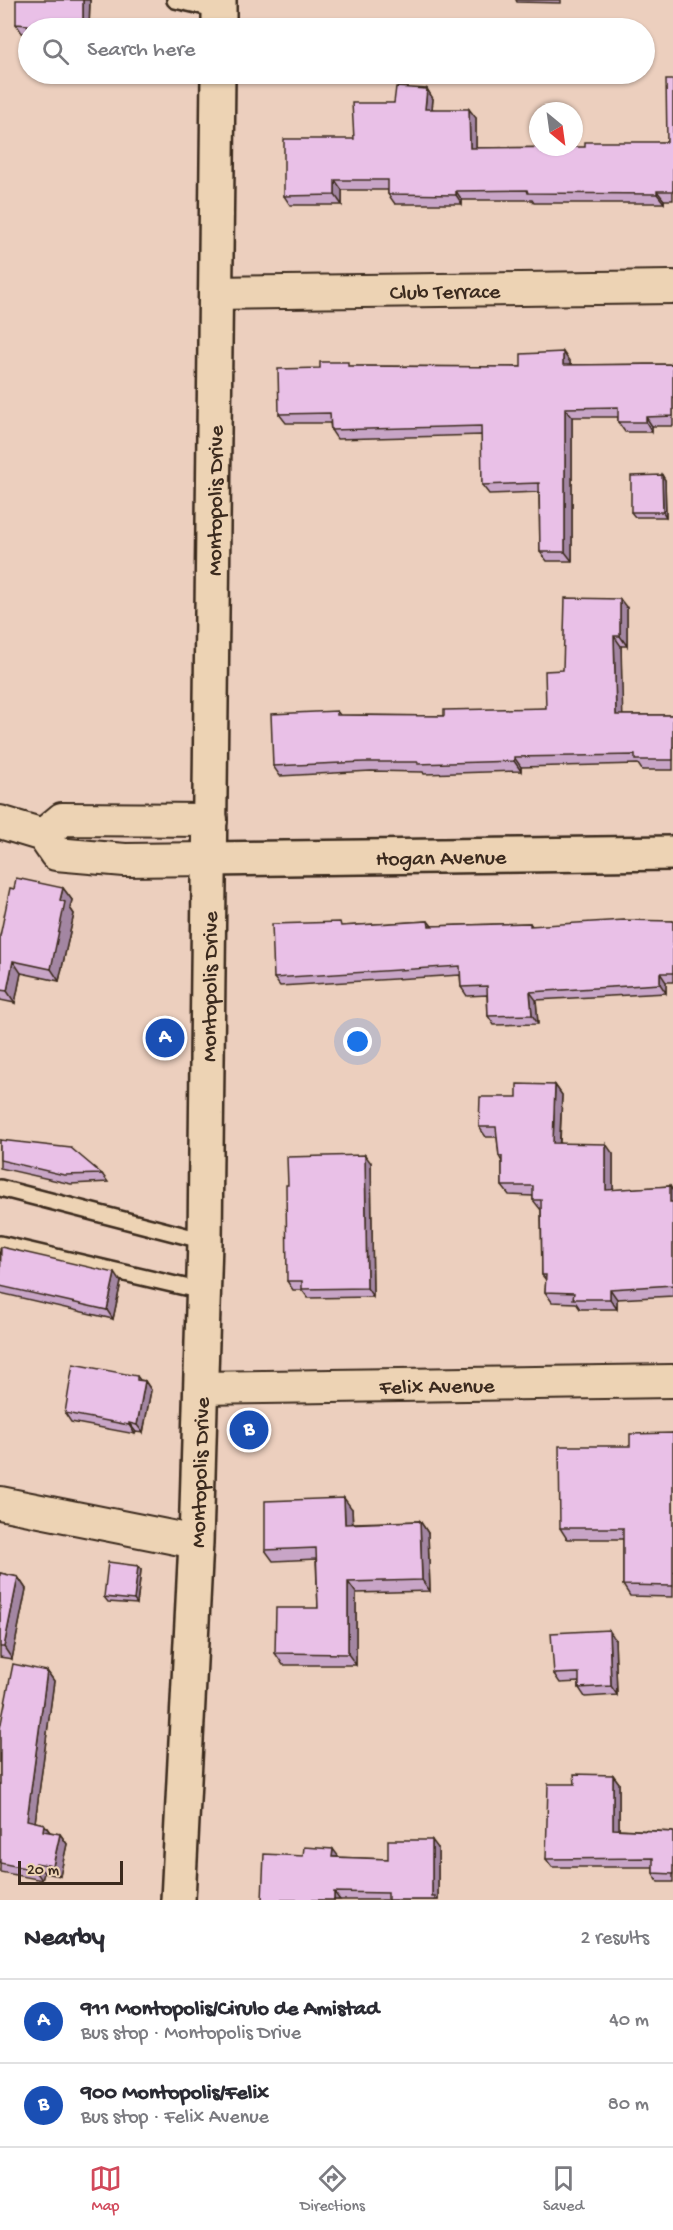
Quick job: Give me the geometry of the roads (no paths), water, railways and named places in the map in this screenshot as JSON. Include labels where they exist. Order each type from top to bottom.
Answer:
[{"type":"main road","name":"Montopolis Drive","points":[[178,1900],[196,1542],[205,1240],[218,84]]},
{"type":"main road","name":"Hogan Avenue","points":[[210,859],[673,853]]},
{"type":"street","name":"Club Terrace","points":[[215,293],[673,287]]},
{"type":"street","points":[[43,835],[62,819],[211,820]]},
{"type":"street","points":[[0,822],[43,835],[56,854],[124,860],[210,859]]},
{"type":"street","name":"Felix Avenue","points":[[201,1388],[673,1381]]},
{"type":"street","points":[[0,1503],[196,1542]]},
{"type":"lane","points":[[175,0],[219,13]]},
{"type":"lane","points":[[0,1188],[205,1240]]},
{"type":"lane","points":[[0,1244],[202,1291]]},
{"type":"place","name":"911 Montopolis/Cirulo de Amistad","points":[[165,1038]]},
{"type":"place","name":"900 Montopolis/Felix","points":[[249,1430]]}]
